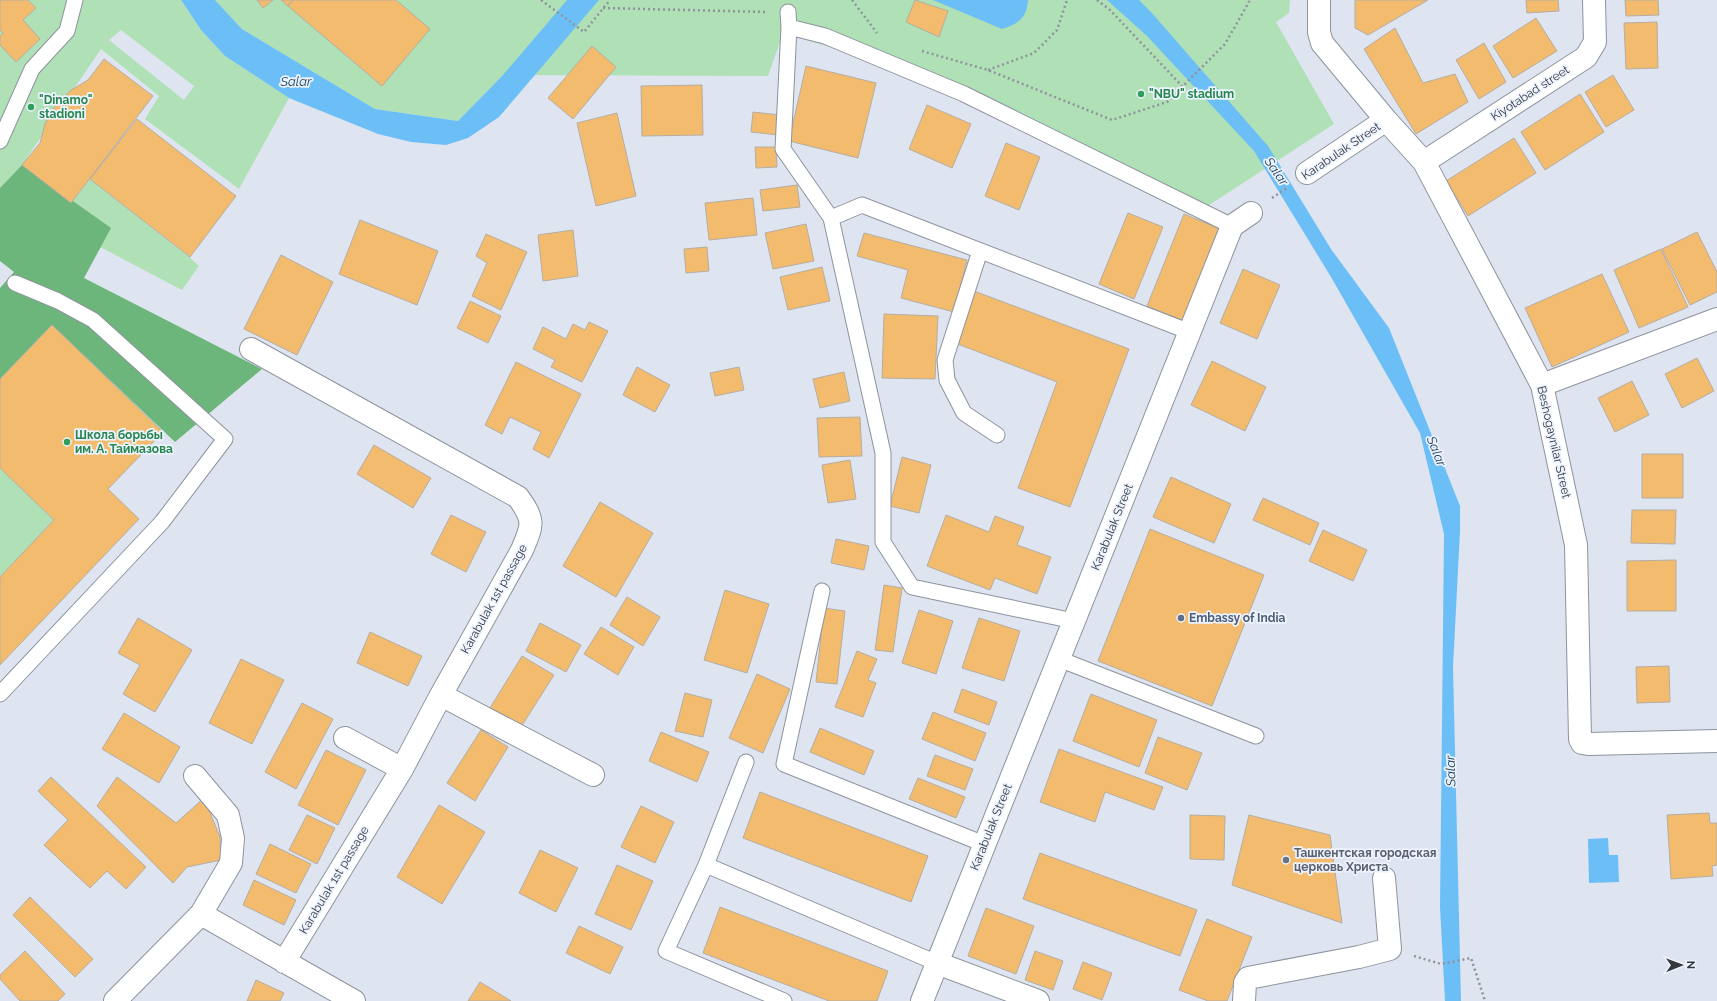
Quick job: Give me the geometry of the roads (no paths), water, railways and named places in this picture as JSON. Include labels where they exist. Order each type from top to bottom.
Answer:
[{"type":"street","name":"Beshogaynilar Street","points":[[1319,0],[1319,32],[1322,42],[1386,120],[1424,162],[1542,385],[1576,545],[1580,739],[1582,743],[1717,741]]},
{"type":"street","name":"Kiyotаbad street","points":[[1424,162],[1586,57],[1595,42],[1594,0]]},
{"type":"street","name":"Karabulak Street","points":[[1307,174],[1386,120]]},
{"type":"street","points":[[1232,226],[1251,213]]},
{"type":"street","name":"Karabulak Street","points":[[922,1001],[1232,226]]},
{"type":"street","points":[[1542,385],[1717,319]]},
{"type":"street","name":"Karabulak 1st passage","points":[[251,349],[518,497],[527,509],[532,520],[528,536],[522,550],[441,695],[402,769],[284,962]]},
{"type":"street","points":[[441,695],[593,775]]},
{"type":"street","points":[[345,738],[402,769]]},
{"type":"street","points":[[115,1001],[201,914],[231,863],[233,838],[228,815],[195,776]]},
{"type":"street","points":[[1244,1001],[1245,983],[1248,978],[1359,957],[1390,949],[1384,878]]},
{"type":"street","points":[[201,914],[354,1001]]},
{"type":"street","points":[[937,963],[1038,1001]]},
{"type":"lane","points":[[0,141],[32,69],[67,31],[75,0]]},
{"type":"lane","points":[[1074,621],[912,587],[883,542],[883,453],[831,218],[783,149],[788,20],[964,94],[1232,226]]},
{"type":"lane","points":[[831,218],[862,205],[1190,332]]},
{"type":"lane","points":[[980,251],[945,360],[947,380],[964,414],[997,435]]},
{"type":"lane","points":[[0,694],[162,522],[225,439],[93,320],[58,301],[15,284]]},
{"type":"lane","points":[[822,591],[784,764],[984,844]]},
{"type":"lane","points":[[1059,659],[1256,736]]},
{"type":"lane","points":[[746,762],[706,865],[666,951],[784,1001]]},
{"type":"lane","points":[[706,865],[937,963]]},
{"type":"water","name":"Salar","points":[[181,0],[215,0],[242,29],[375,109],[458,121],[503,75],[567,0],[599,0],[499,117],[468,138],[446,145],[411,142],[378,134],[289,98],[225,56],[201,30]]},
{"type":"water","points":[[933,0],[1028,0],[1024,16],[1013,25],[1002,29]]},
{"type":"water","name":"Salar","points":[[1107,0],[1139,0],[1268,146],[1331,249],[1389,328],[1460,506],[1453,667],[1461,1001],[1445,1001],[1440,907],[1444,534],[1420,433],[1331,277],[1254,151],[1147,36]]},
{"type":"water","points":[[1608,838],[1609,855],[1618,855],[1619,882],[1589,883],[1588,839]]},
{"type":"place","name":"\"NBU\" stadium","points":[[1141,94]]},
{"type":"place","name":"\"Dinamo\" stadioni","points":[[31,107]]},
{"type":"place","name":"Школа борьбы им. А. Таймазова","points":[[67,442]]},
{"type":"place","name":"Embassy of India","points":[[1181,618]]},
{"type":"place","name":"Ташкентская городская церковь Христа","points":[[1286,860]]}]
